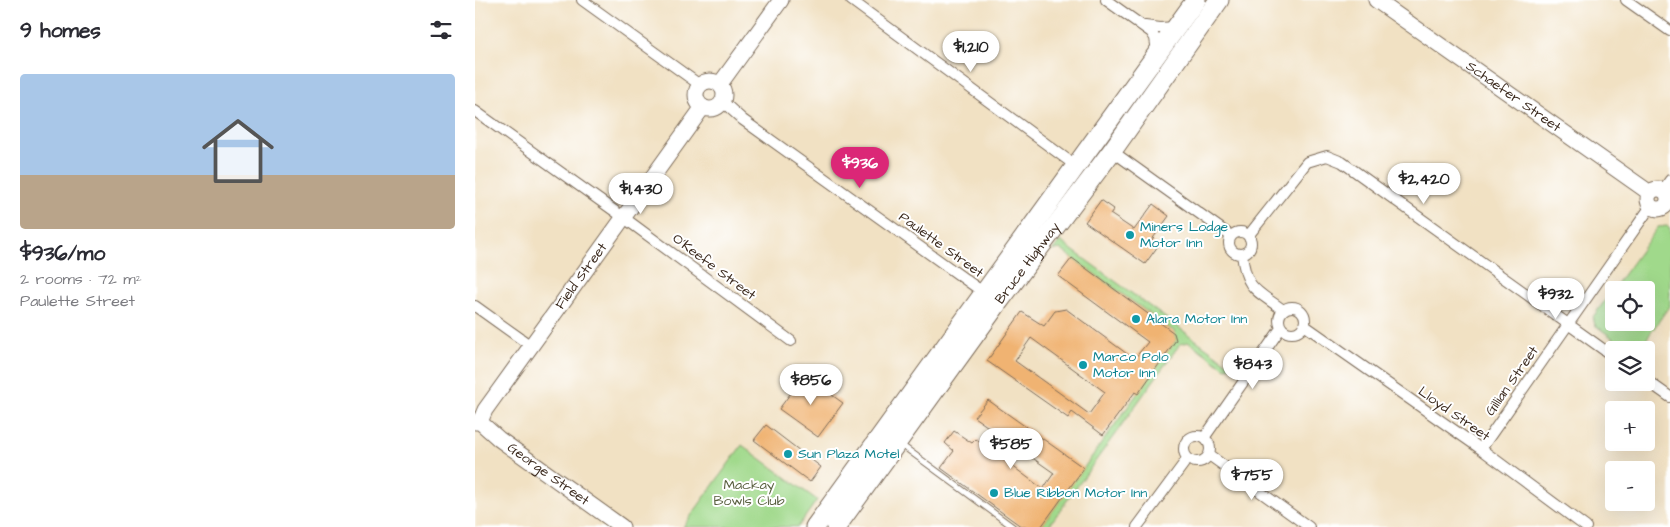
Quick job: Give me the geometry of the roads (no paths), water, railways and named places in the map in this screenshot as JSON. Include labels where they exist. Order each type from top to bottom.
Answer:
[{"type":"highway","name":"Bruce Highway","points":[[841,525],[1076,166],[1196,0]]},
{"type":"highway","name":"Bruce Highway","points":[[815,527],[991,298],[1112,151],[1219,0]]},
{"type":"street","points":[[582,0],[700,85]]},
{"type":"street","points":[[720,84],[781,0]]},
{"type":"street","points":[[851,0],[1076,166]]},
{"type":"street","points":[[1106,0],[1151,32],[1155,38],[1157,53]]},
{"type":"street","name":"Schaefer Street","points":[[1376,0],[1662,197]]},
{"type":"street","points":[[1626,0],[1670,32]]},
{"type":"street","points":[[1141,26],[1155,28],[1176,27]]},
{"type":"street","points":[[709,80],[720,84],[725,92],[723,102],[718,107],[712,109],[703,107],[697,101],[696,96],[700,85],[709,80]]},
{"type":"street","name":"Paulette Street","points":[[723,102],[743,120],[991,298]]},
{"type":"street","name":"Field Street","points":[[477,422],[703,107]]},
{"type":"street","name":"O'Keefe Street","points":[[475,111],[791,341]]},
{"type":"street","points":[[1112,151],[1231,236]]},
{"type":"street","points":[[1248,236],[1307,162],[1327,156],[1342,162],[1605,351]]},
{"type":"street","name":"Gillian Street","points":[[1481,449],[1568,324],[1662,197]]},
{"type":"street","points":[[1241,232],[1248,236],[1251,243],[1246,253],[1235,253],[1229,248],[1228,244],[1231,236],[1241,232]]},
{"type":"street","points":[[1242,254],[1249,284],[1283,310]]},
{"type":"street","points":[[475,306],[531,346]]},
{"type":"street","points":[[1203,438],[1281,328],[1279,317],[1283,310],[1292,307],[1300,309],[1305,316],[1302,329],[1296,333],[1289,333],[1281,328]]},
{"type":"street","name":"Lloyd Street","points":[[1304,325],[1481,449],[1586,527]]},
{"type":"street","points":[[1655,386],[1670,397]]},
{"type":"street","name":"George Street","points":[[477,422],[622,527]]},
{"type":"street","points":[[1195,436],[1203,438],[1210,446],[1209,455],[1201,462],[1192,461],[1184,450],[1187,441],[1195,436]]},
{"type":"street","points":[[1209,455],[1309,527]]},
{"type":"street","points":[[1137,527],[1188,458]]},
{"type":"lane","points":[[897,442],[1013,527]]},
{"type":"place","name":"Miners Lodge Motor Inn","points":[[1130,235]]},
{"type":"place","name":"Alara Motor Inn","points":[[1136,319]]},
{"type":"place","name":"Marco Polo Motor Inn","points":[[1083,365]]},
{"type":"place","name":"Sun Plaza Motel","points":[[788,454]]},
{"type":"place","name":"Blue Ribbon Motor Inn","points":[[994,493]]},
{"type":"park label","name":"Mackay Bowls Club","points":[[749,494]]}]
